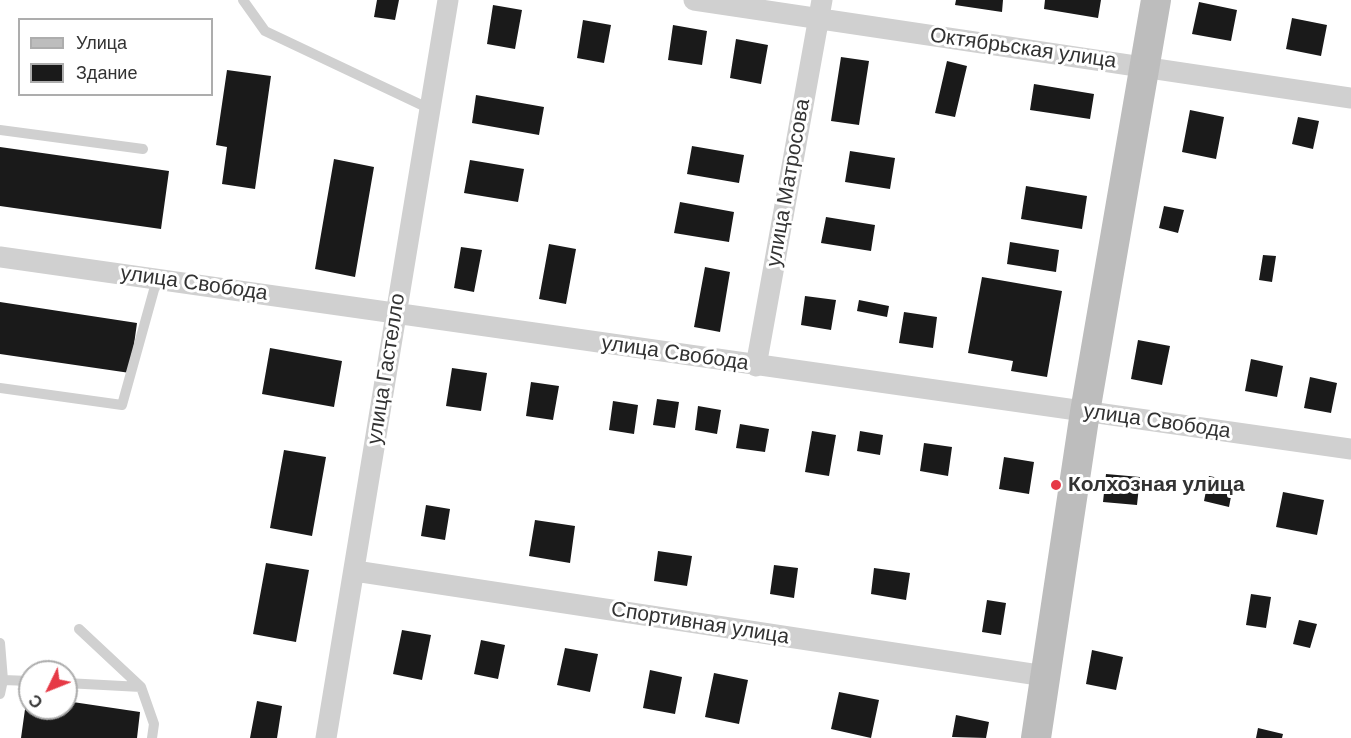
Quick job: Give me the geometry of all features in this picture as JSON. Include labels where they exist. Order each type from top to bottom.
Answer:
[{"type":"main road","points":[[1036,738],[1085,412],[1156,0]]},
{"type":"street","name":"улица Гастелло","points":[[326,738],[448,0]]},
{"type":"street","name":"Октябрьская улица","points":[[694,0],[820,9],[1144,67],[1351,98]]},
{"type":"street","name":"улица Матросова","points":[[756,366],[820,9]]},
{"type":"street","name":"улица Свобода","points":[[0,257],[1351,449]]},
{"type":"street","name":"Спортивная улица","points":[[355,571],[1045,676]]},
{"type":"lane","points":[[243,0],[265,31],[430,109]]},
{"type":"lane","points":[[0,130],[142,149]]},
{"type":"lane","points":[[0,388],[122,405],[157,279]]},
{"type":"lane","points":[[79,629],[141,687],[154,724],[152,738]]},
{"type":"lane","points":[[0,643],[3,680],[0,694]]},
{"type":"lane","points":[[3,680],[18,681]]},
{"type":"lane","points":[[78,684],[141,687]]},
{"type":"building","points":[[377,0],[399,0],[395,20],[374,17]]},
{"type":"building","points":[[956,0],[1003,0],[1002,12],[955,5]]},
{"type":"building","points":[[1045,0],[1101,0],[1098,18],[1044,9]]},
{"type":"building","points":[[1199,2],[1237,10],[1231,41],[1192,34]]},
{"type":"building","points":[[493,5],[522,10],[515,49],[487,44]]},
{"type":"building","points":[[1292,18],[1327,25],[1321,56],[1286,49]]},
{"type":"building","points":[[583,20],[611,25],[604,63],[577,58]]},
{"type":"building","points":[[673,25],[707,31],[702,65],[668,60]]},
{"type":"building","points":[[736,39],[768,45],[761,84],[730,78]]},
{"type":"building","points":[[841,57],[869,61],[859,125],[831,121]]},
{"type":"building","points":[[947,61],[967,66],[955,117],[935,113]]},
{"type":"building","points":[[227,70],[271,76],[255,189],[222,184],[227,147],[216,145]]},
{"type":"building","points":[[1034,84],[1094,94],[1090,119],[1030,110]]},
{"type":"building","points":[[476,95],[544,107],[539,135],[472,123]]},
{"type":"building","points":[[1190,110],[1224,117],[1216,159],[1182,152]]},
{"type":"building","points":[[1298,117],[1319,121],[1313,149],[1292,144]]},
{"type":"building","points":[[692,146],[744,155],[739,183],[687,174]]},
{"type":"building","points":[[0,147],[169,171],[161,229],[0,206]]},
{"type":"building","points":[[850,151],[895,158],[890,189],[845,182]]},
{"type":"building","points":[[334,159],[374,167],[355,277],[315,269]]},
{"type":"building","points":[[470,160],[524,169],[518,202],[464,193]]},
{"type":"building","points":[[1026,186],[1087,196],[1082,229],[1021,219]]},
{"type":"building","points":[[680,202],[734,212],[729,242],[674,233]]},
{"type":"building","points":[[1164,206],[1184,210],[1178,233],[1159,228]]},
{"type":"building","points":[[826,217],[875,225],[871,251],[821,243]]},
{"type":"building","points":[[1010,242],[1059,250],[1056,272],[1007,264]]},
{"type":"building","points":[[549,244],[576,249],[566,304],[539,299]]},
{"type":"building","points":[[461,247],[482,250],[474,292],[454,288]]},
{"type":"building","points":[[1263,255],[1276,256],[1272,282],[1259,280]]},
{"type":"building","points":[[705,267],[730,272],[720,332],[694,327]]},
{"type":"building","points":[[982,277],[1062,291],[1047,377],[1011,371],[1013,361],[968,353]]},
{"type":"building","points":[[805,296],[836,300],[831,330],[801,325]]},
{"type":"building","points":[[859,300],[889,306],[887,317],[857,311]]},
{"type":"building","points":[[0,302],[137,323],[130,373],[0,354]]},
{"type":"building","points":[[904,312],[937,317],[933,348],[899,343]]},
{"type":"building","points":[[1138,340],[1170,346],[1162,385],[1131,379]]},
{"type":"building","points":[[270,348],[342,361],[334,407],[262,394]]},
{"type":"building","points":[[1251,359],[1283,366],[1277,397],[1245,391]]},
{"type":"building","points":[[452,368],[487,373],[481,411],[446,406]]},
{"type":"building","points":[[1310,377],[1337,383],[1331,413],[1304,408]]},
{"type":"building","points":[[531,382],[559,386],[553,420],[526,416]]},
{"type":"building","points":[[657,399],[679,402],[675,428],[653,425]]},
{"type":"building","points":[[613,401],[638,405],[634,434],[609,430]]},
{"type":"building","points":[[698,406],[721,410],[717,434],[695,430]]},
{"type":"building","points":[[740,424],[769,429],[765,452],[736,448]]},
{"type":"building","points":[[812,431],[836,435],[829,476],[805,472]]},
{"type":"building","points":[[860,431],[883,435],[880,455],[857,451]]},
{"type":"building","points":[[924,443],[952,447],[948,476],[920,471]]},
{"type":"building","points":[[284,450],[326,457],[312,536],[270,528]]},
{"type":"building","points":[[1004,457],[1034,462],[1029,494],[999,489]]},
{"type":"building","points":[[1106,474],[1140,477],[1137,505],[1103,502]]},
{"type":"building","points":[[1209,476],[1234,481],[1229,507],[1204,501]]},
{"type":"building","points":[[1283,492],[1324,500],[1317,535],[1276,527]]},
{"type":"building","points":[[426,505],[450,509],[445,540],[421,536]]},
{"type":"building","points":[[535,520],[575,526],[570,563],[529,556]]},
{"type":"building","points":[[658,551],[692,556],[687,586],[654,581]]},
{"type":"building","points":[[266,563],[309,570],[296,642],[253,634]]},
{"type":"building","points":[[774,565],[798,568],[794,598],[770,594]]},
{"type":"building","points":[[874,568],[910,573],[906,600],[871,594]]},
{"type":"building","points":[[1251,594],[1271,597],[1266,628],[1246,625]]},
{"type":"building","points":[[987,600],[1006,603],[1001,635],[982,632]]},
{"type":"building","points":[[1299,620],[1317,624],[1310,648],[1293,644]]},
{"type":"building","points":[[402,630],[431,635],[422,680],[393,674]]},
{"type":"building","points":[[481,640],[505,645],[498,679],[474,674]]},
{"type":"building","points":[[565,648],[598,654],[590,692],[557,685]]},
{"type":"building","points":[[1092,650],[1123,657],[1116,690],[1086,684]]},
{"type":"building","points":[[650,670],[682,677],[675,714],[643,708]]},
{"type":"building","points":[[714,673],[748,680],[739,724],[705,717]]},
{"type":"building","points":[[839,692],[879,700],[871,738],[831,729]]},
{"type":"building","points":[[257,701],[282,706],[277,738],[250,738]]},
{"type":"building","points":[[78,703],[140,712],[137,738],[21,738],[24,720],[78,720]]},
{"type":"building","points":[[956,715],[989,722],[986,738],[952,737]]},
{"type":"building","points":[[1258,728],[1283,734],[1282,738],[1256,738]]},
{"type":"place","name":"Колхозная улица","points":[[1056,485]]}]
